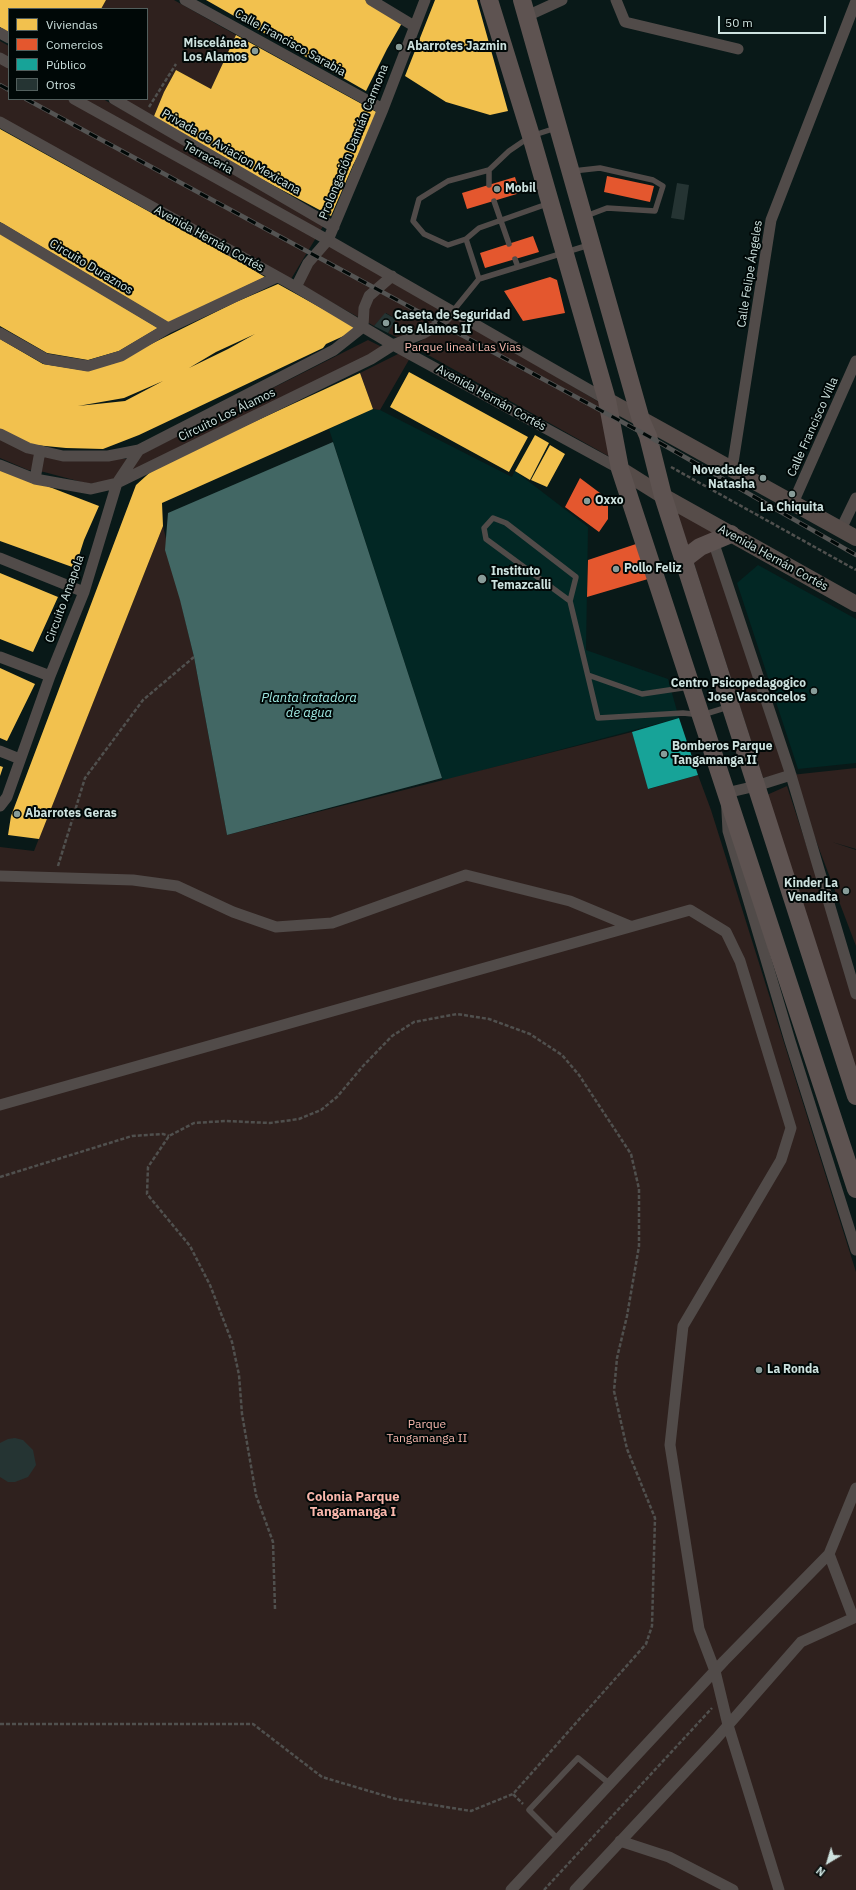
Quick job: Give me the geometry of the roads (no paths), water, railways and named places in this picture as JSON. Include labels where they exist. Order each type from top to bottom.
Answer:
[{"type":"main road","points":[[490,0],[607,400],[620,469],[691,686],[702,715],[798,1039],[856,1189]]},
{"type":"main road","points":[[525,8],[641,420],[653,457],[662,496],[856,1096]]},
{"type":"main road","points":[[607,400],[856,538]]},
{"type":"main road","name":"Avenida Hernán Cortés","points":[[620,469],[662,496],[856,604]]},
{"type":"main road","points":[[683,560],[700,547],[731,534]]},
{"type":"street","name":"Calle Francisco Sarabia","points":[[185,0],[382,109]]},
{"type":"street","points":[[371,0],[414,26]]},
{"type":"street","name":"Prolongación Damián Carmona","points":[[296,287],[308,263],[328,240],[334,227],[425,0]]},
{"type":"street","points":[[525,8],[562,0]]},
{"type":"street","points":[[616,0],[625,22],[738,49]]},
{"type":"street","name":"Calle Felipe Ángeles","points":[[732,469],[771,220],[856,1]]},
{"type":"street","name":"Terraceria","points":[[76,100],[328,240]]},
{"type":"street","name":"Privada de Aviacion Mexicana","points":[[116,100],[334,227]]},
{"type":"street","name":"Avenida Hernán Cortés","points":[[0,122],[296,287],[393,344],[620,469]]},
{"type":"street","name":"Circuito Duraznos","points":[[0,228],[168,328]]},
{"type":"street","points":[[328,240],[607,400]]},
{"type":"street","points":[[363,327],[364,308],[369,296],[392,276]]},
{"type":"street","points":[[0,333],[46,359],[88,366],[121,356],[168,328],[277,277]]},
{"type":"street","name":"Circuito Los Álamos","points":[[0,465],[35,479],[91,489],[117,482],[371,359],[393,344],[424,333],[440,324],[453,311]]},
{"type":"street","name":"Circuito Los Álamos","points":[[0,434],[28,448],[63,456],[108,456],[139,450],[334,350],[363,327]]},
{"type":"street","name":"Calle Francisco Villa","points":[[794,503],[856,361]]},
{"type":"street","name":"Circuito Amapola","points":[[0,806],[7,797],[50,676],[84,592],[117,482],[139,450]]},
{"type":"street","points":[[35,479],[40,451]]},
{"type":"street","points":[[840,529],[856,498]]},
{"type":"street","points":[[713,541],[791,775],[856,994]]},
{"type":"street","points":[[0,558],[84,592]]},
{"type":"street","points":[[0,657],[50,676]]},
{"type":"street","points":[[0,751],[20,759]]},
{"type":"street","points":[[726,793],[756,786],[791,775]]},
{"type":"street","points":[[0,876],[133,880],[177,886],[233,912],[276,927],[332,923],[466,875],[570,901],[630,926]]},
{"type":"street","points":[[0,1105],[690,910],[726,932],[740,961],[791,1128],[781,1160],[683,1326],[670,1445],[699,1629],[715,1671],[728,1725],[779,1890]]},
{"type":"street","points":[[798,1039],[856,1250]]},
{"type":"street","points":[[511,1890],[715,1671],[829,1554],[856,1488]]},
{"type":"street","points":[[575,1890],[728,1725],[800,1642],[854,1617],[829,1554]]},
{"type":"street","points":[[620,1841],[669,1856],[733,1890]]},
{"type":"lane","points":[[549,204],[479,228],[466,239],[448,245],[424,234],[413,221],[419,200],[448,181],[489,170],[509,151],[531,136],[558,127]]},
{"type":"lane","points":[[571,172],[600,168],[653,180],[663,186],[655,211],[607,208],[584,217]]},
{"type":"lane","points":[[489,170],[489,185]]},
{"type":"lane","points":[[494,201],[509,244]]},
{"type":"lane","points":[[466,239],[479,279]]},
{"type":"lane","points":[[453,311],[479,279],[592,244]]},
{"type":"lane","points":[[515,259],[518,267]]},
{"type":"lane","points":[[570,601],[486,539],[484,528],[494,518],[506,523],[576,577],[570,601],[598,718],[683,714],[702,715],[730,706]]},
{"type":"lane","points":[[588,675],[642,694],[691,686]]},
{"type":"lane","points":[[558,1839],[529,1810],[578,1758],[610,1784]]},
{"type":"water","name":"Planta tratadora de agua","points":[[333,442],[442,778],[227,835],[194,657],[180,600],[165,550],[168,513]]},
{"type":"railway","points":[[0,85],[8,89]]},
{"type":"railway","points":[[28,100],[648,436],[856,555]]},
{"type":"place","name":"Abarrotes Jazmin","points":[[399,47]]},
{"type":"place","name":"Miscelánea Los Alamos","points":[[255,51]]},
{"type":"place","name":"Mobil","points":[[497,189]]},
{"type":"place","name":"Caseta de Seguridad Los Alamos II","points":[[386,323]]},
{"type":"place","name":"Novedades Natasha","points":[[763,478]]},
{"type":"place","name":"La Chiquita","points":[[792,494]]},
{"type":"place","name":"Oxxo","points":[[587,501]]},
{"type":"place","name":"Pollo Feliz","points":[[616,569]]},
{"type":"place","name":"Instituto Temazcalli","points":[[482,579]]},
{"type":"place","name":"Centro Psicopedagogico Jose Vasconcelos","points":[[814,691]]},
{"type":"place","name":"Bomberos Parque Tangamanga II","points":[[664,754]]},
{"type":"place","name":"Abarrotes Geras","points":[[17,814]]},
{"type":"place","name":"Kinder La Venadita","points":[[846,891]]},
{"type":"place","name":"La Ronda","points":[[759,1370]]},
{"type":"district","name":"Colonia Parque Tangamanga I","points":[[353,1504]]},
{"type":"park label","name":"Parque lineal Las Vias","points":[[463,348]]},
{"type":"park label","name":"Parque Tangamanga II","points":[[427,1432]]}]
